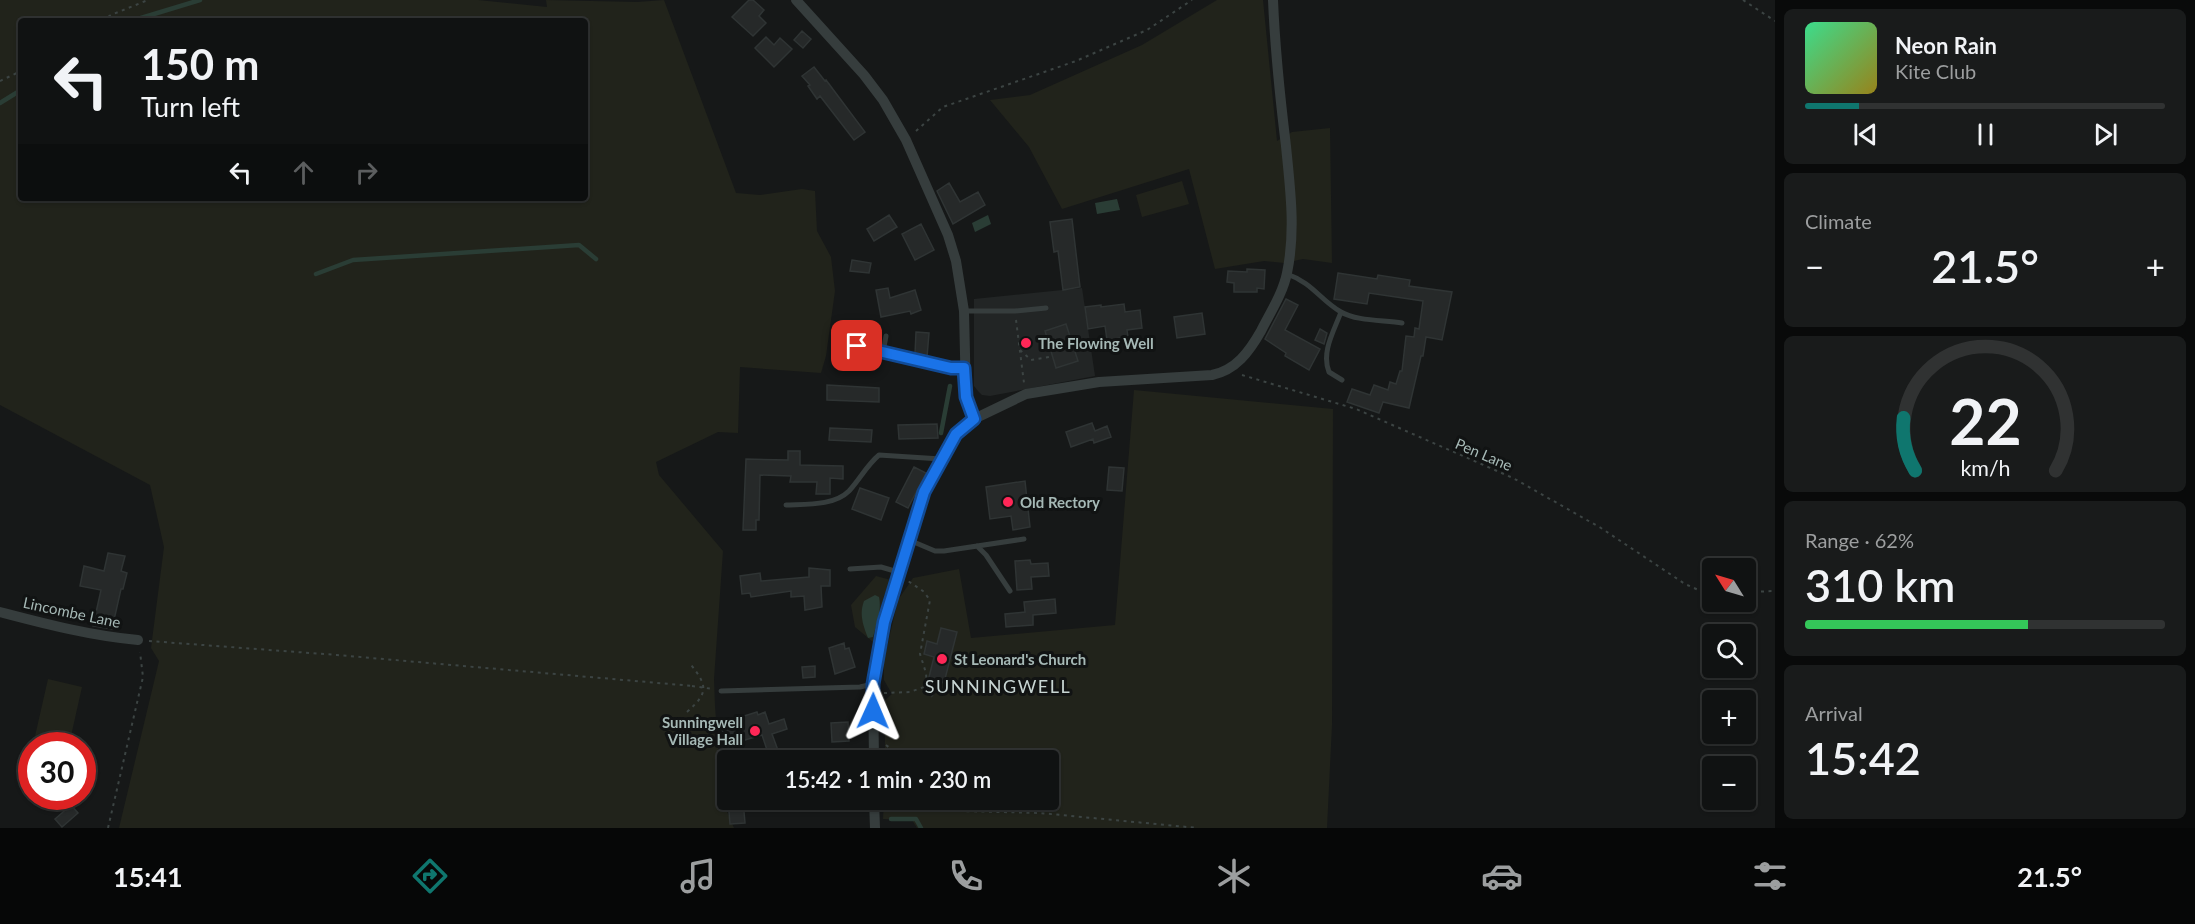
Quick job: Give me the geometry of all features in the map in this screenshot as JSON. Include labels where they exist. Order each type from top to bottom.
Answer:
[{"type":"street","points":[[796,0],[864,75],[883,100],[906,140],[948,235],[956,261],[964,310],[966,397],[974,419]]},
{"type":"street","points":[[873,750],[873,689],[881,633],[924,492],[956,434],[974,419],[1026,394],[1100,382],[1212,375],[1230,369],[1243,357],[1273,309],[1287,274],[1293,216],[1275,42],[1273,0]]},
{"type":"street","name":"Lincombe Lane","points":[[0,612],[109,638],[141,640]]},
{"type":"street","points":[[874,810],[875,828]]},
{"type":"lane","points":[[1287,274],[1303,279],[1341,312],[1361,318],[1402,323]]},
{"type":"lane","points":[[964,310],[1015,311],[1046,308]]},
{"type":"lane","points":[[1341,312],[1325,355],[1325,363],[1329,372],[1342,380]]},
{"type":"lane","points":[[883,352],[886,336]]},
{"type":"lane","points":[[857,346],[951,368],[964,368]]},
{"type":"lane","points":[[876,447],[879,455]]},
{"type":"lane","points":[[786,505],[832,501],[842,496],[849,491],[879,455],[941,459]]},
{"type":"lane","points":[[909,540],[935,551],[1024,538]]},
{"type":"lane","points":[[977,546],[986,555],[1010,591]]},
{"type":"lane","points":[[849,569],[882,567],[898,575]]},
{"type":"lane","points":[[721,691],[860,687],[873,689]]},
{"type":"path","points":[[106,18],[148,0]]},
{"type":"path","points":[[906,140],[942,107],[1076,61],[1148,30],[1192,0]]},
{"type":"path","points":[[1743,0],[1775,21]]},
{"type":"path","points":[[0,81],[18,72]]},
{"type":"path","points":[[1015,311],[1026,394]]},
{"type":"path","points":[[1020,350],[1031,360],[1049,357]]},
{"type":"path","name":"Pen Lane","points":[[1230,369],[1242,375],[1356,409],[1489,466],[1570,509],[1685,584],[1702,592]]},
{"type":"path","points":[[873,689],[910,692],[927,686],[926,673],[920,654],[930,600],[910,582],[898,575]]},
{"type":"path","points":[[1756,592],[1775,591]]},
{"type":"path","points":[[108,828],[143,677],[141,640],[315,653],[714,689]]},
{"type":"path","points":[[687,712],[698,701],[704,687],[703,679],[691,665]]},
{"type":"path","points":[[873,744],[888,745],[894,750]]},
{"type":"path","points":[[960,810],[1040,813],[1198,828]]},
{"type":"shaded area","points":[[0,0],[478,0],[547,7],[546,0],[637,2],[664,0],[736,193],[760,195],[802,189],[815,191],[817,231],[831,257],[835,291],[826,356],[821,373],[740,367],[738,433],[718,432],[656,462],[659,475],[723,551],[714,679],[718,750],[717,810],[726,810],[734,828],[119,828],[159,661],[151,648],[164,547],[150,485],[0,405]]},
{"type":"shaded area","points":[[1217,0],[1263,0],[1277,141],[1292,132],[1330,128],[1332,263],[1303,259],[1284,263],[1264,261],[1215,269],[1189,169],[1062,209],[1029,147],[990,100],[1030,95],[1142,45]]},
{"type":"shaded area","points":[[1182,181],[1189,204],[1142,217],[1136,195]]},
{"type":"shaded area","points":[[1117,199],[1120,210],[1097,214],[1095,203]]},
{"type":"shaded area","points":[[988,215],[991,224],[975,232],[972,223]]},
{"type":"shaded area","points":[[1082,288],[1095,376],[990,396],[982,395],[974,386],[974,299]]},
{"type":"shaded area","points":[[1134,390],[1333,409],[1332,725],[1327,828],[917,828],[912,820],[883,819],[883,810],[1059,810],[1059,750],[885,750],[885,700],[892,694],[884,680],[884,660],[898,600],[913,578],[959,569],[971,638],[1115,625]]},
{"type":"shaded area","points":[[876,576],[891,580],[884,596],[873,642],[855,627],[851,605]]},
{"type":"shaded area","points":[[875,595],[879,597],[879,612],[873,637],[868,638],[862,619],[862,610],[864,601]]},
{"type":"shaded area","points":[[48,679],[82,687],[72,732],[36,732]]},
{"type":"building","points":[[749,0],[753,0],[764,10],[759,16],[766,23],[753,36],[732,17]]},
{"type":"building","points":[[802,31],[811,39],[803,48],[794,40]]},
{"type":"building","points":[[766,37],[774,45],[780,38],[792,49],[774,67],[755,48]]},
{"type":"building","points":[[814,67],[865,132],[854,140],[820,96],[817,99],[802,76]]},
{"type":"building","points":[[949,183],[960,202],[978,192],[985,205],[953,224],[937,191]]},
{"type":"building","points":[[889,215],[897,227],[874,241],[867,229]]},
{"type":"building","points":[[1072,219],[1080,287],[1063,290],[1058,251],[1054,252],[1050,222]]},
{"type":"building","points":[[921,224],[934,250],[915,260],[902,234]]},
{"type":"building","points":[[852,260],[871,263],[869,273],[850,271]]},
{"type":"building","points":[[1247,269],[1265,270],[1264,289],[1257,288],[1257,292],[1234,292],[1234,283],[1227,282],[1228,271],[1247,272]]},
{"type":"building","points":[[1338,273],[1377,279],[1378,275],[1410,280],[1409,286],[1452,292],[1442,340],[1426,337],[1409,408],[1383,402],[1379,413],[1347,402],[1352,389],[1370,395],[1374,385],[1388,390],[1390,382],[1396,384],[1400,371],[1402,371],[1406,336],[1414,337],[1415,328],[1419,329],[1423,301],[1369,293],[1367,304],[1334,299]]},
{"type":"building","points":[[888,288],[890,298],[915,290],[921,310],[911,314],[910,311],[881,317],[876,290]]},
{"type":"building","points":[[1286,299],[1298,305],[1285,330],[1320,349],[1309,370],[1285,356],[1286,353],[1265,339]]},
{"type":"building","points":[[1124,304],[1125,312],[1140,310],[1142,328],[1127,330],[1128,337],[1107,340],[1105,326],[1088,329],[1085,307]]},
{"type":"building","points":[[1202,313],[1205,334],[1177,338],[1174,317]]},
{"type":"building","points":[[1066,324],[1078,361],[1056,368],[1045,331]]},
{"type":"building","points":[[1320,329],[1327,333],[1324,344],[1315,340]]},
{"type":"building","points":[[916,332],[929,333],[927,357],[915,354]]},
{"type":"building","points":[[827,385],[879,388],[879,402],[827,400]]},
{"type":"building","points":[[1092,423],[1095,431],[1107,426],[1111,437],[1094,443],[1093,439],[1071,447],[1066,432]]},
{"type":"building","points":[[937,424],[938,438],[899,439],[898,425]]},
{"type":"building","points":[[830,428],[872,430],[871,442],[829,440]]},
{"type":"building","points":[[788,451],[800,451],[800,465],[843,466],[843,479],[830,478],[830,494],[816,494],[817,482],[790,482],[791,476],[760,475],[759,520],[756,520],[756,530],[743,530],[746,459],[788,460]]},
{"type":"building","points":[[914,467],[926,473],[908,508],[896,502]]},
{"type":"building","points":[[1109,467],[1124,468],[1122,491],[1107,490]]},
{"type":"building","name":"Old Rectory","points":[[1025,481],[1030,527],[1013,530],[1011,516],[990,519],[986,487]]},
{"type":"building","points":[[860,488],[889,498],[881,520],[852,509]]},
{"type":"building","points":[[108,553],[125,556],[121,571],[127,573],[112,629],[93,626],[101,590],[80,586],[84,566],[104,571]]},
{"type":"building","points":[[1030,560],[1031,564],[1048,563],[1049,576],[1031,577],[1032,589],[1017,590],[1015,561]]},
{"type":"building","points":[[809,568],[830,570],[830,586],[821,586],[822,607],[805,610],[804,596],[791,597],[791,591],[751,597],[750,593],[742,594],[740,576],[760,573],[761,581],[809,577]]},
{"type":"building","points":[[1055,599],[1056,613],[1033,615],[1033,625],[1006,627],[1005,614],[1025,612],[1024,602]]},
{"type":"building","name":"St Leonard's Church","points":[[941,628],[957,632],[945,679],[932,696],[929,677],[934,657],[924,654],[927,641],[937,644]]},
{"type":"building","points":[[844,643],[845,649],[849,648],[855,667],[835,674],[829,648]]},
{"type":"building","points":[[815,666],[815,677],[803,678],[802,667]]},
{"type":"building","name":"Sunningwell Village Hall","points":[[757,712],[758,715],[765,712],[769,724],[784,719],[787,729],[772,734],[778,750],[767,750],[762,735],[738,742],[740,748],[729,750],[722,723]]},
{"type":"building","points":[[848,722],[849,741],[832,742],[831,723]]},
{"type":"building","points":[[65,810],[75,810],[78,813],[62,827],[55,819]]},
{"type":"building","points":[[729,810],[744,810],[745,823],[730,824]]},
{"type":"waterway","points":[[141,18],[200,0]]},
{"type":"waterway","points":[[0,103],[18,92]]},
{"type":"waterway","points":[[316,274],[353,260],[579,245],[596,259]]},
{"type":"waterway","points":[[941,433],[950,386]]},
{"type":"waterway","points":[[891,819],[916,819],[921,828]]},
{"type":"place","name":"The Flowing Well","points":[[1026,343]]},
{"type":"place","name":"Old Rectory","points":[[1008,502]]},
{"type":"place","name":"St Leonard's Church","points":[[942,659]]},
{"type":"place","name":"Sunningwell Village Hall","points":[[755,731]]},
{"type":"district","name":"SUNNINGWELL","points":[[998,686]]},
{"type":"route","points":[[857,346],[951,368],[964,368],[966,397],[974,419],[956,434],[924,492],[884,622],[873,684],[873,711]]}]
